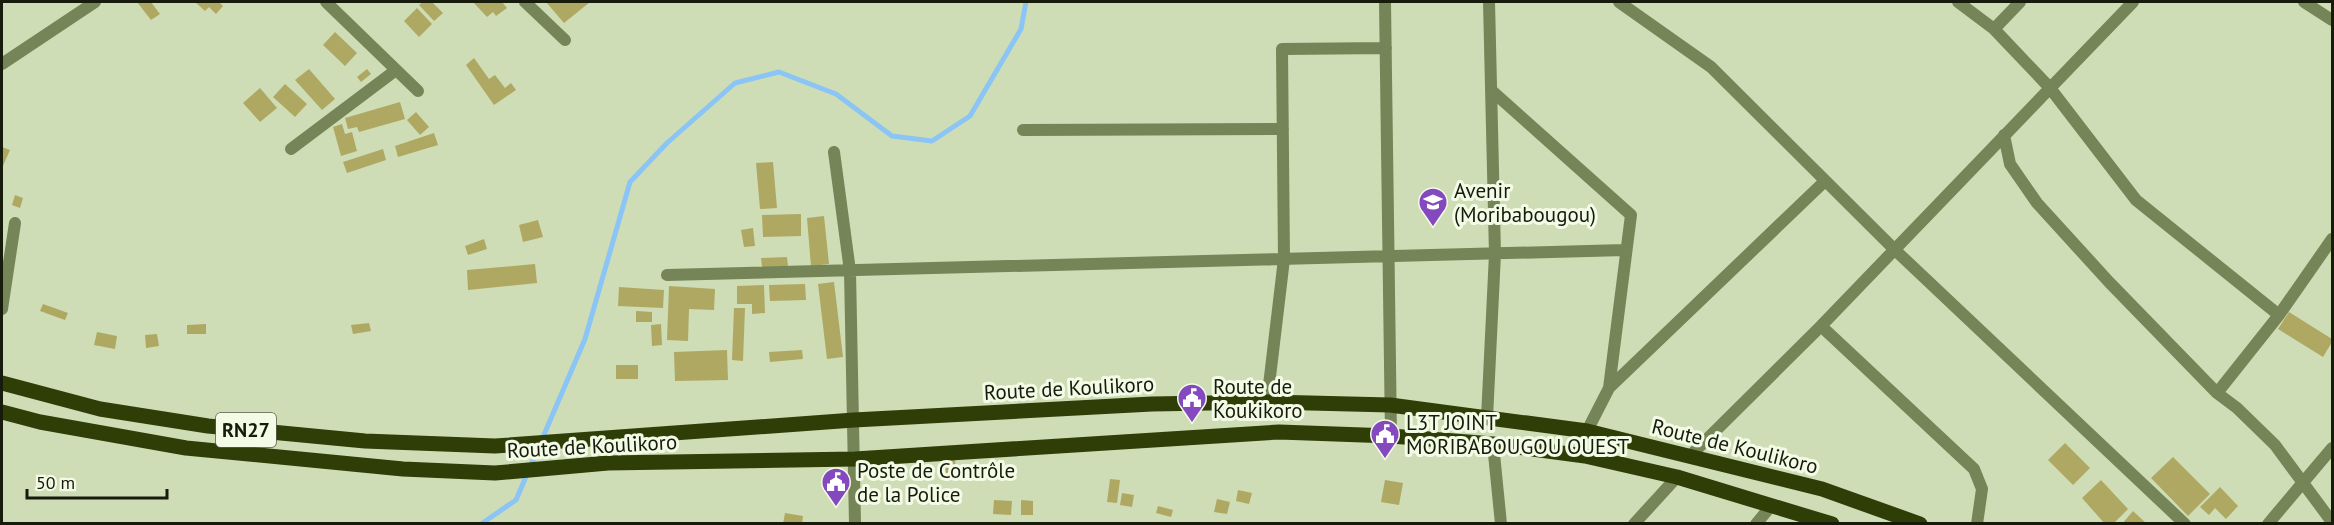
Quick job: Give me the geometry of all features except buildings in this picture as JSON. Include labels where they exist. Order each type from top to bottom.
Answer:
[{"type":"main road","name":"Route de Koulikoro","points":[[2,383],[100,409],[208,426],[365,441],[495,446],[854,420],[1152,404],[1267,402],[1390,405],[1587,431],[1822,489],[1920,524]]},
{"type":"main road","name":"Route de Koulikoro","points":[[2,412],[40,422],[186,448],[391,468],[495,473],[608,463],[855,459],[1279,432],[1391,436],[1493,444],[1585,456],[1677,477],[1832,524]]},
{"type":"street","points":[[2,64],[95,2]]},
{"type":"street","points":[[326,2],[418,91]]},
{"type":"street","points":[[525,2],[565,40]]},
{"type":"street","points":[[1385,2],[1391,436]]},
{"type":"street","points":[[1487,418],[1495,254],[1489,2]]},
{"type":"street","points":[[1619,2],[1711,67],[1894,250],[2185,524]]},
{"type":"street","points":[[1958,2],[1994,29],[2050,88],[2136,200],[2279,315]]},
{"type":"street","points":[[1994,29],[2020,2]]},
{"type":"street","points":[[1690,456],[1821,326],[2133,2]]},
{"type":"street","points":[[2304,2],[2332,20]]},
{"type":"street","points":[[1267,402],[1284,259],[1282,49],[1386,48]]},
{"type":"street","points":[[291,149],[396,70]]},
{"type":"street","points":[[1491,90],[1631,215],[1609,388]]},
{"type":"street","points":[[1023,130],[1283,129]]},
{"type":"street","points":[[2004,135],[2010,164],[2037,203],[2109,282],[2217,393],[2237,408],[2275,445],[2332,522]]},
{"type":"street","points":[[834,152],[850,271],[855,524]]},
{"type":"street","points":[[1587,431],[1609,388],[1825,181]]},
{"type":"street","points":[[2,309],[15,223]]},
{"type":"street","points":[[2217,393],[2279,315],[2332,239]]},
{"type":"street","points":[[667,275],[1625,250]]},
{"type":"street","points":[[1821,326],[1974,468],[1982,489],[1977,524]]},
{"type":"street","points":[[1493,444],[1501,524]]},
{"type":"street","points":[[2268,524],[2332,448]]},
{"type":"street","points":[[1634,524],[1677,477]]},
{"type":"street","points":[[1756,524],[1771,506]]},
{"type":"waterway","points":[[481,524],[516,500],[585,339],[630,182],[667,143],[735,83],[779,72],[836,94],[892,136],[932,141],[970,116],[1021,29],[1026,2]]},
{"type":"place","name":"Avenir (Moribabougou)","points":[[1433,228]]},
{"type":"place","name":"Route de Koukikoro","points":[[1192,424]]},
{"type":"place","name":"L3T JOINT MORIBABOUGOU OUEST","points":[[1385,460]]},
{"type":"place","name":"Poste de Contrôle de la Police","points":[[836,508]]}]
